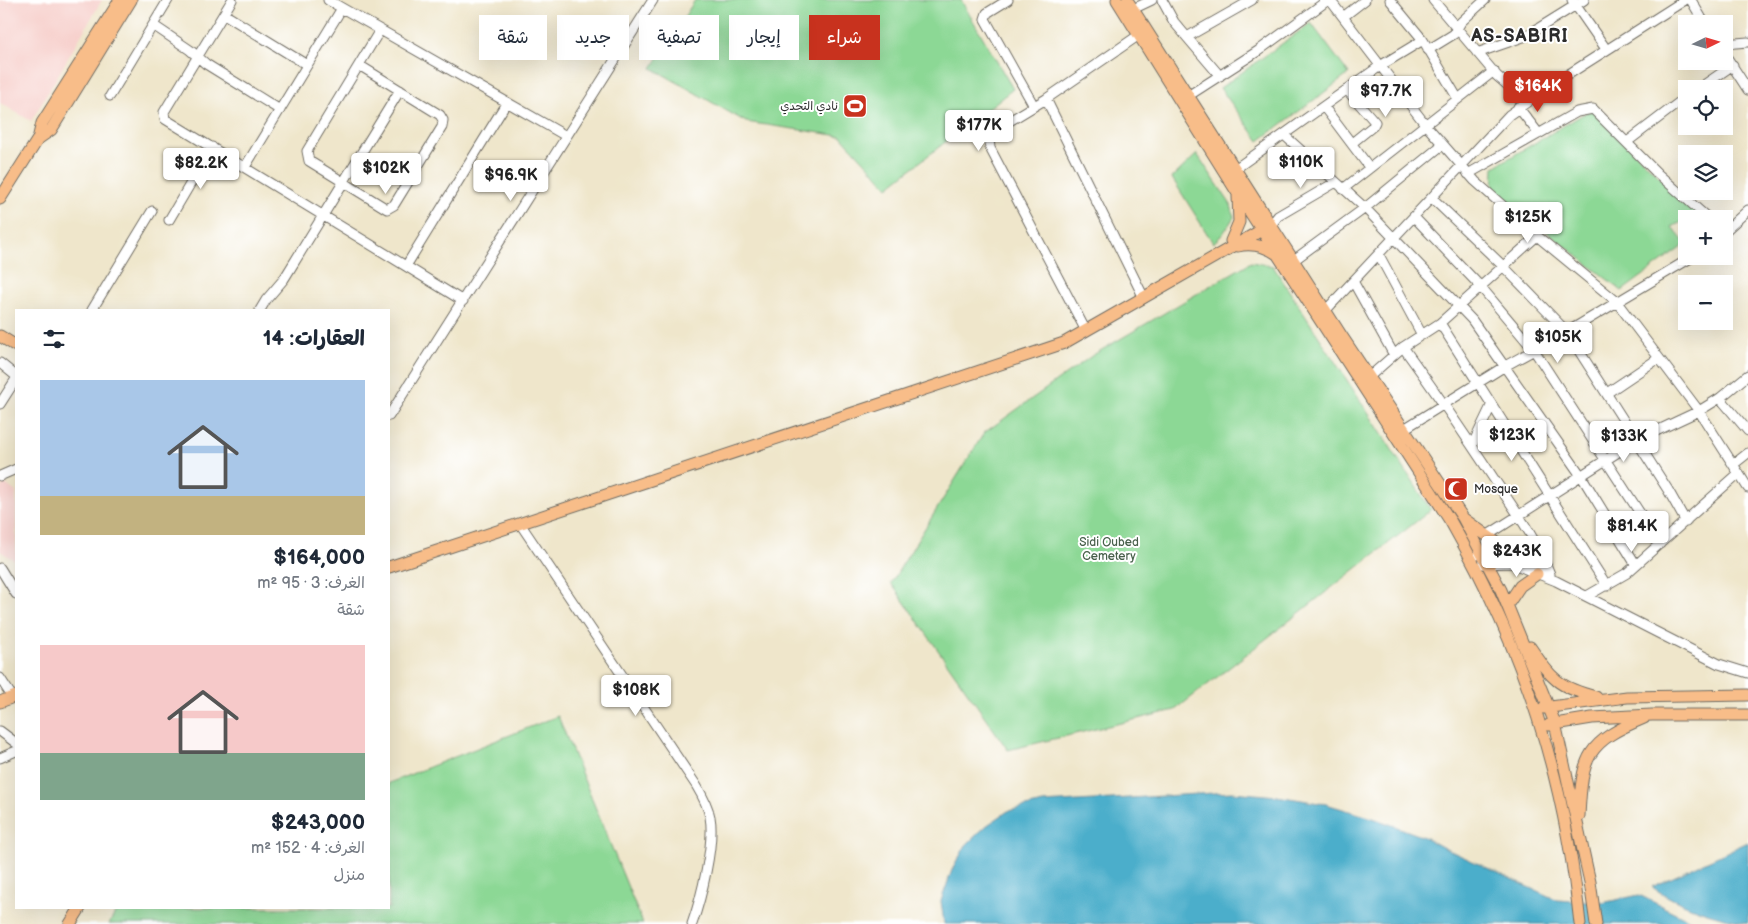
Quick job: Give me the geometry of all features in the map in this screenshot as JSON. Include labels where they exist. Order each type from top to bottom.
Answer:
[{"type":"main road","points":[[0,199],[38,139],[42,122],[120,0]]},
{"type":"main road","points":[[38,139],[51,130],[132,0]]},
{"type":"main road","points":[[1117,0],[1237,192],[1267,222],[1279,254],[1451,522],[1473,561],[1497,610],[1542,726],[1560,798],[1576,888],[1580,924]]},
{"type":"main road","points":[[1130,5],[1267,222],[1294,260],[1463,518],[1485,558],[1508,604],[1554,723],[1590,882],[1596,924]]},
{"type":"main road","points":[[1233,244],[1239,222],[1237,192]]},
{"type":"main road","points":[[390,567],[1047,350],[1086,332],[1267,222]]},
{"type":"main road","points":[[1233,244],[1252,244],[1270,249],[1279,254]]},
{"type":"main road","points":[[0,336],[15,345]]},
{"type":"main road","points":[[1463,518],[1511,554]]},
{"type":"main road","points":[[1508,604],[1520,586],[1537,574]]},
{"type":"main road","points":[[1518,630],[1542,666],[1555,680],[1575,692],[1603,699]]},
{"type":"main road","points":[[1536,709],[1603,699],[1668,695],[1748,695]]},
{"type":"main road","points":[[0,702],[14,697]]},
{"type":"main road","points":[[1542,726],[1592,718],[1652,715],[1748,715]]},
{"type":"main road","points":[[1579,832],[1581,782],[1592,753],[1609,734],[1652,715]]},
{"type":"main road","points":[[70,924],[79,909]]},
{"type":"street","points":[[110,96],[168,0]]},
{"type":"street","points":[[232,0],[163,114],[166,120],[463,301]]},
{"type":"street","points":[[328,0],[566,136]]},
{"type":"street","points":[[390,414],[653,0]]},
{"type":"street","points":[[1008,0],[987,13],[985,20],[1034,106]]},
{"type":"street","points":[[1130,5],[1152,0]]},
{"type":"street","points":[[1162,0],[1174,22],[1220,76]]},
{"type":"street","points":[[1187,37],[1252,0]]},
{"type":"street","points":[[1188,96],[1329,0],[1425,124],[1468,174],[1537,236],[1616,301],[1699,411],[1748,488]]},
{"type":"street","points":[[1343,17],[1365,0]]},
{"type":"street","points":[[1390,0],[1423,40],[1458,98]]},
{"type":"street","points":[[1433,0],[1477,53],[1526,101]]},
{"type":"street","points":[[1428,50],[1454,34],[1462,22],[1485,0]]},
{"type":"street","points":[[1477,53],[1526,36],[1573,3],[1584,0]]},
{"type":"street","points":[[1326,310],[1354,283],[1518,107],[1685,0]]},
{"type":"street","points":[[1691,0],[1700,15]]},
{"type":"street","points":[[1573,3],[1606,50]]},
{"type":"street","points":[[245,167],[342,8]]},
{"type":"street","points":[[224,14],[307,65]]},
{"type":"street","points":[[153,25],[206,64],[280,110]]},
{"type":"street","points":[[359,64],[440,115],[443,120],[442,127],[392,207],[383,208],[343,183],[308,161],[306,153],[359,64],[380,30]]},
{"type":"street","points":[[1086,332],[989,142],[993,132],[1046,99],[1139,35]]},
{"type":"street","points":[[1235,169],[1380,66],[1423,40]]},
{"type":"street","points":[[1733,43],[1748,42]]},
{"type":"street","points":[[1733,68],[1748,90]]},
{"type":"street","points":[[1711,80],[1726,70]]},
{"type":"street","points":[[1267,222],[1339,186],[1370,167],[1494,71]]},
{"type":"street","points":[[261,309],[284,279],[400,90]]},
{"type":"street","points":[[1347,90],[1375,122],[1373,126],[1352,143]]},
{"type":"street","points":[[1046,99],[1144,298]]},
{"type":"street","points":[[406,266],[507,102]]},
{"type":"street","points":[[1627,142],[1678,103]]},
{"type":"street","points":[[1324,107],[1370,167]]},
{"type":"street","points":[[1518,107],[1539,134]]},
{"type":"street","points":[[1468,174],[1577,112],[1593,109],[1699,210]]},
{"type":"street","points":[[1284,135],[1365,208],[1460,306],[1506,366],[1582,477],[1636,565]]},
{"type":"street","points":[[1294,260],[1365,208],[1442,145]]},
{"type":"street","points":[[169,220],[212,147]]},
{"type":"street","points":[[1432,198],[1503,266],[1567,332],[1637,440],[1686,522]]},
{"type":"street","points":[[93,309],[152,210]]},
{"type":"street","points":[[1733,224],[1748,210]]},
{"type":"street","points":[[1414,217],[1481,287],[1534,350],[1607,459],[1660,544]]},
{"type":"street","points":[[1369,377],[1403,348],[1440,323],[1537,236]]},
{"type":"street","points":[[1379,255],[1422,335]]},
{"type":"street","points":[[1404,429],[1444,403],[1678,265]]},
{"type":"street","points":[[1354,283],[1394,355]]},
{"type":"street","points":[[1440,323],[1607,586]]},
{"type":"street","points":[[1403,348],[1444,403],[1519,516],[1542,554],[1553,578]]},
{"type":"street","points":[[1607,393],[1659,358]]},
{"type":"street","points":[[0,363],[15,376]]},
{"type":"street","points":[[1488,535],[1550,498],[1637,440],[1699,411],[1720,398],[1748,375]]},
{"type":"street","points":[[0,404],[15,379]]},
{"type":"street","points":[[1720,398],[1748,431]]},
{"type":"street","points":[[1472,446],[1491,406]]},
{"type":"street","points":[[1734,464],[1748,453]]},
{"type":"street","points":[[0,476],[15,469]]},
{"type":"street","points":[[1587,596],[1607,586],[1636,565],[1739,473]]},
{"type":"street","points":[[521,525],[696,785],[705,802],[710,817],[711,840],[692,924]]},
{"type":"street","points":[[1473,561],[1511,554],[1587,596],[1719,664],[1748,673]]},
{"type":"street","points":[[1485,558],[1511,563],[1537,574],[1553,578]]},
{"type":"street","points":[[0,568],[15,592]]},
{"type":"street","points":[[0,678],[14,697]]},
{"type":"street","points":[[0,731],[15,742]]},
{"type":"street","points":[[0,758],[15,751]]},
{"type":"shaded area","points":[[0,0],[102,0],[31,121],[0,103]]},
{"type":"shaded area","points":[[4,483],[15,491],[15,560],[0,551],[0,490]]},
{"type":"green space","name":"نادي التحدي","points":[[695,0],[961,0],[1013,89],[888,187],[841,136],[746,122],[652,68],[657,60],[719,60],[719,15],[686,15]]},
{"type":"green space","points":[[1311,23],[1349,74],[1259,141],[1220,88]]},
{"type":"green space","points":[[1592,109],[1678,195],[1678,200],[1683,200],[1693,210],[1678,210],[1678,224],[1672,227],[1678,234],[1678,250],[1622,291],[1493,189],[1494,167]]},
{"type":"green space","points":[[1197,154],[1231,205],[1234,217],[1222,235],[1213,243],[1172,178]]},
{"type":"green space","name":"Sidi Oubed Cemetery","points":[[1251,262],[1273,266],[1431,510],[1175,710],[1008,750],[891,583],[984,433],[1093,355]]},
{"type":"green space","points":[[558,716],[643,924],[109,924],[117,909],[390,909],[390,783]]},
{"type":"water","points":[[1232,792],[1277,796],[1326,804],[1373,818],[1424,837],[1557,900],[1602,903],[1639,895],[1698,924],[944,924],[941,901],[952,870],[966,845],[986,826],[1008,811],[1043,803]]},
{"type":"water","points":[[1748,842],[1748,923],[1698,910],[1652,887]]},
{"type":"place","name":"نادي التحدي","points":[[855,106]]},
{"type":"place","name":"Mosque","points":[[1456,489]]},
{"type":"district","name":"AS-SABIRI","points":[[1520,36]]}]
